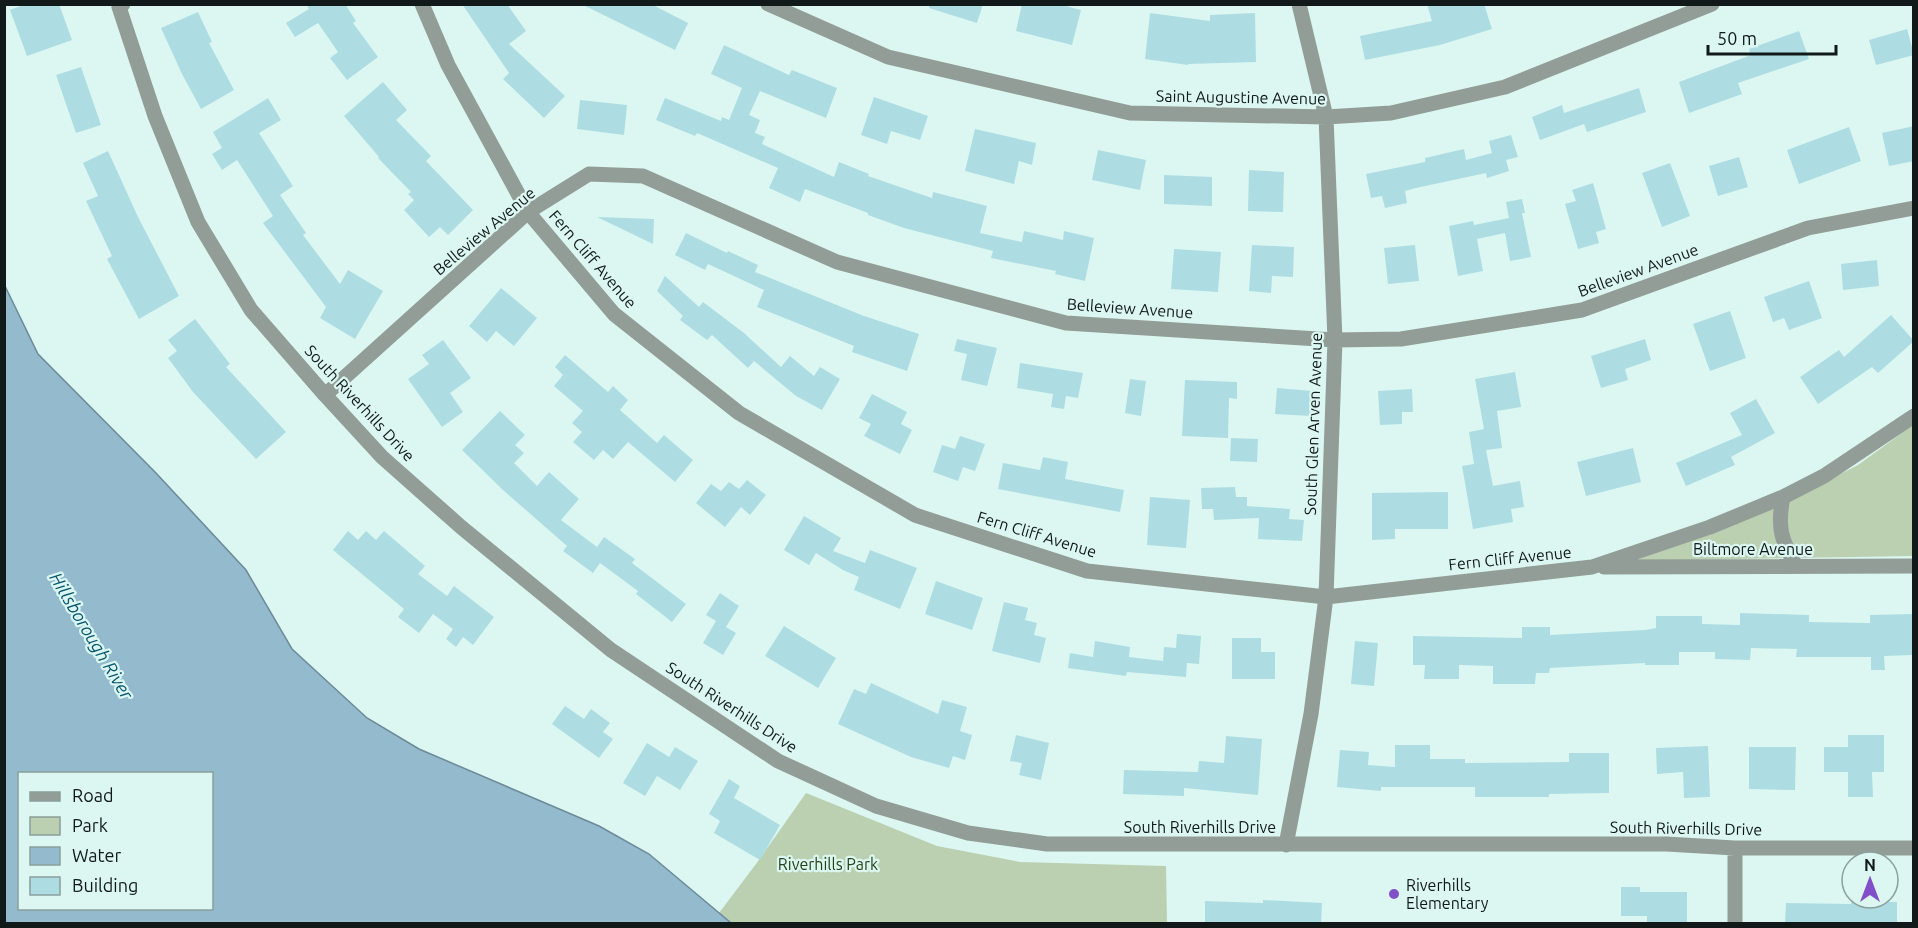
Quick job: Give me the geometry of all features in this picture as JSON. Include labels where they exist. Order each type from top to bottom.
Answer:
[{"type":"street","name":"South Riverhills Drive","points":[[123,4],[118,7],[155,116],[198,222],[251,310],[382,457],[461,527],[610,650],[778,761],[876,806],[968,833],[1047,844],[1666,844],[1735,848],[1914,848]]},
{"type":"street","name":"Fern Cliff Avenue","points":[[422,4],[448,65],[528,212],[614,314],[739,413],[915,515],[1087,571],[1326,597],[1592,567],[1710,526],[1783,497],[1839,466],[1914,416]]},
{"type":"street","name":"Saint Augustine Avenue","points":[[768,4],[888,57],[1130,113],[1326,117],[1391,113],[1505,87],[1712,4]]},
{"type":"street","name":"South Glen Arven Avenue","points":[[1286,845],[1311,714],[1326,597],[1335,340],[1326,117],[1299,4]]},
{"type":"street","name":"Belleview Avenue","points":[[325,395],[528,212],[589,174],[643,176],[837,262],[1066,323],[1335,340],[1401,339],[1582,310],[1808,228],[1914,208]]},
{"type":"street","points":[[1783,497],[1779,518],[1783,544],[1796,566]]},
{"type":"street","name":"Biltmore Avenue","points":[[1592,567],[1914,566]]},
{"type":"street","points":[[1735,848],[1735,924]]},
{"type":"green space","points":[[1913,425],[1913,556],[1627,561],[1792,499],[1858,465]]},
{"type":"green space","name":"Riverhills Park","points":[[806,793],[937,846],[1020,862],[1166,866],[1167,923],[731,924],[719,913]]},
{"type":"water","name":"Hillsborough River","points":[[5,286],[38,354],[156,473],[246,570],[292,649],[367,718],[419,749],[599,826],[649,854],[731,923],[5,923]]},
{"type":"building","points":[[26,4],[59,4],[72,40],[27,56],[10,10]]},
{"type":"building","points":[[306,4],[345,4],[356,21],[353,23],[378,57],[347,80],[330,58],[338,52],[318,23],[295,37],[286,23],[309,9]]},
{"type":"building","points":[[462,4],[507,4],[526,31],[509,44],[565,96],[544,118],[503,79],[509,73]]},
{"type":"building","points":[[581,4],[651,4],[688,23],[675,50]]},
{"type":"building","points":[[930,4],[983,4],[977,23],[929,8]]},
{"type":"building","points":[[1022,4],[1058,4],[1081,10],[1072,45],[1016,31]]},
{"type":"building","points":[[1427,4],[1484,4],[1492,29],[1440,45],[1365,60],[1360,36],[1432,21]]},
{"type":"building","points":[[198,12],[212,42],[209,43],[234,90],[201,109],[161,28]]},
{"type":"building","points":[[1150,13],[1210,21],[1210,15],[1255,13],[1256,62],[1188,65],[1145,59]]},
{"type":"building","points":[[1907,29],[1914,55],[1876,65],[1869,40]]},
{"type":"building","points":[[1799,31],[1809,59],[1738,83],[1742,94],[1689,113],[1679,82],[1751,55],[1749,49]]},
{"type":"building","points":[[724,45],[789,75],[792,70],[837,88],[826,118],[760,91],[749,115],[760,120],[755,133],[765,137],[762,144],[834,177],[839,162],[869,174],[868,176],[932,198],[933,192],[987,206],[980,233],[1022,242],[1024,231],[1063,240],[1064,231],[1094,238],[1085,281],[1055,274],[1056,271],[991,258],[993,251],[904,228],[805,189],[800,202],[769,188],[778,168],[697,133],[695,136],[656,120],[665,98],[721,121],[722,117],[729,120],[742,88],[711,74]]},
{"type":"building","points":[[81,67],[101,125],[76,133],[56,75]]},
{"type":"building","points":[[383,82],[407,110],[396,120],[431,156],[426,161],[473,210],[448,235],[440,227],[429,237],[404,210],[414,200],[408,194],[411,192],[378,158],[344,116]]},
{"type":"building","points":[[1639,88],[1646,112],[1587,132],[1584,124],[1540,140],[1532,117],[1562,105],[1564,113]]},
{"type":"building","points":[[874,97],[928,116],[920,140],[891,131],[887,144],[861,135]]},
{"type":"building","points":[[268,98],[281,120],[259,133],[293,186],[280,195],[306,233],[303,235],[340,284],[348,270],[383,291],[355,339],[320,318],[326,307],[263,223],[273,216],[237,160],[222,170],[212,154],[222,148],[213,132]]},
{"type":"building","points":[[580,100],[627,105],[624,135],[577,129]]},
{"type":"building","points":[[1914,126],[1914,161],[1889,166],[1882,133]]},
{"type":"building","points":[[1849,127],[1861,161],[1799,184],[1787,150]]},
{"type":"building","points":[[975,129],[1036,143],[1032,165],[1019,161],[1014,184],[965,171]]},
{"type":"building","points":[[1511,135],[1518,157],[1506,160],[1509,171],[1487,178],[1486,173],[1405,191],[1407,203],[1385,208],[1382,196],[1371,198],[1366,174],[1425,162],[1425,158],[1464,149],[1466,160],[1492,153],[1489,141]]},
{"type":"building","points":[[1098,150],[1146,160],[1140,190],[1092,180]]},
{"type":"building","points":[[108,151],[138,217],[179,296],[139,319],[107,259],[112,256],[86,201],[98,196],[83,163]]},
{"type":"building","points":[[1739,157],[1748,187],[1718,196],[1709,166]]},
{"type":"building","points":[[1670,163],[1690,216],[1662,227],[1642,173]]},
{"type":"building","points":[[1249,170],[1284,172],[1283,212],[1248,211]]},
{"type":"building","points":[[1164,175],[1212,177],[1212,206],[1164,204]]},
{"type":"building","points":[[1593,183],[1606,229],[1596,232],[1599,243],[1578,249],[1565,204],[1576,201],[1572,190]]},
{"type":"building","points":[[1522,199],[1525,213],[1522,213],[1531,257],[1510,261],[1505,233],[1477,239],[1483,271],[1458,276],[1449,226],[1473,221],[1474,225],[1509,218],[1506,202]]},
{"type":"building","points":[[597,217],[654,219],[653,244]]},
{"type":"building","points":[[686,233],[758,265],[755,272],[864,316],[919,334],[907,371],[852,352],[854,346],[757,307],[764,290],[708,264],[705,270],[675,255]]},
{"type":"building","points":[[1252,245],[1294,247],[1293,277],[1272,276],[1271,293],[1249,291]]},
{"type":"building","points":[[1415,245],[1419,281],[1388,284],[1384,248]]},
{"type":"building","points":[[1174,249],[1221,252],[1218,292],[1171,289]]},
{"type":"building","points":[[1877,260],[1879,286],[1843,290],[1841,264]]},
{"type":"building","points":[[665,276],[699,307],[703,302],[744,333],[781,367],[790,356],[814,376],[820,367],[840,379],[822,410],[796,396],[754,361],[748,368],[712,335],[707,340],[680,320],[683,316],[657,291]]},
{"type":"building","points":[[1809,281],[1822,318],[1789,330],[1784,318],[1773,322],[1764,297]]},
{"type":"building","points":[[501,288],[537,318],[514,346],[496,331],[487,342],[469,326]]},
{"type":"building","points":[[1730,311],[1746,358],[1710,371],[1693,324]]},
{"type":"building","points":[[1891,315],[1914,341],[1878,373],[1872,367],[1818,404],[1800,377],[1839,350],[1844,357]]},
{"type":"building","points":[[195,319],[230,364],[226,367],[286,432],[256,459],[193,392],[168,358],[177,351],[168,340]]},
{"type":"building","points":[[957,339],[997,348],[987,386],[961,380],[967,354],[954,351]]},
{"type":"building","points":[[1645,339],[1651,360],[1625,369],[1628,380],[1601,388],[1591,356]]},
{"type":"building","points":[[443,340],[471,378],[450,393],[463,412],[442,427],[408,379],[429,364],[422,355]]},
{"type":"building","points":[[565,355],[608,392],[613,386],[628,400],[620,410],[657,443],[664,435],[693,460],[675,482],[628,442],[613,459],[603,450],[594,460],[573,442],[582,432],[572,423],[583,411],[554,386],[563,375],[555,367]]},
{"type":"building","points":[[1020,363],[1083,373],[1078,398],[1066,396],[1064,409],[1051,407],[1053,394],[1017,388]]},
{"type":"building","points":[[1515,372],[1521,407],[1497,411],[1502,448],[1486,450],[1493,486],[1520,481],[1524,507],[1511,509],[1513,522],[1473,529],[1462,466],[1474,464],[1469,432],[1484,429],[1475,379]]},
{"type":"building","points":[[1130,379],[1146,381],[1141,416],[1125,413]]},
{"type":"building","points":[[1185,380],[1237,382],[1237,399],[1229,398],[1228,438],[1182,436]]},
{"type":"building","points":[[1277,388],[1312,391],[1311,416],[1275,414]]},
{"type":"building","points":[[1412,389],[1413,412],[1402,412],[1402,424],[1380,425],[1378,391]]},
{"type":"building","points":[[872,394],[907,412],[901,424],[912,430],[900,454],[864,436],[871,424],[859,418]]},
{"type":"building","points":[[1756,399],[1775,433],[1731,457],[1735,465],[1686,486],[1676,463],[1742,435],[1730,413]]},
{"type":"building","points":[[500,411],[525,435],[515,445],[524,453],[514,463],[537,486],[549,472],[579,499],[561,520],[597,547],[604,537],[635,559],[632,563],[686,604],[672,622],[636,594],[638,591],[600,563],[593,573],[563,551],[567,546],[503,490],[462,450]]},
{"type":"building","points":[[960,436],[985,444],[975,471],[963,467],[958,481],[933,472],[942,445],[955,449]]},
{"type":"building","points":[[1231,438],[1258,439],[1257,462],[1230,461]]},
{"type":"building","points":[[1633,448],[1641,482],[1586,496],[1577,462]]},
{"type":"building","points":[[1043,457],[1068,462],[1065,479],[1124,490],[1120,512],[998,489],[1003,463],[1040,470]]},
{"type":"building","points":[[747,480],[766,495],[750,515],[741,507],[725,527],[696,503],[711,484],[721,491],[729,482],[739,489]]},
{"type":"building","points":[[1235,487],[1236,497],[1247,497],[1247,506],[1290,509],[1289,519],[1304,520],[1302,541],[1258,539],[1259,518],[1214,520],[1213,509],[1202,509],[1201,488]]},
{"type":"building","points":[[1448,492],[1448,529],[1395,529],[1395,539],[1372,540],[1372,493]]},
{"type":"building","points":[[1150,497],[1190,500],[1186,548],[1147,545]]},
{"type":"building","points":[[804,516],[841,538],[833,551],[865,563],[870,550],[917,568],[900,609],[854,590],[859,577],[816,553],[809,565],[784,550]]},
{"type":"building","points":[[348,531],[358,540],[366,531],[376,540],[384,531],[425,566],[418,574],[447,596],[454,586],[494,617],[473,645],[463,637],[456,647],[446,639],[453,629],[433,614],[419,633],[398,617],[404,609],[333,550]]},
{"type":"building","points":[[936,581],[983,598],[972,630],[925,614]]},
{"type":"building","points":[[720,593],[739,606],[726,627],[706,615]]},
{"type":"building","points":[[1004,602],[1028,608],[1025,620],[1037,623],[1034,635],[1046,638],[1040,663],[992,651]]},
{"type":"building","points":[[1740,613],[1809,615],[1809,622],[1870,623],[1870,615],[1914,614],[1912,655],[1884,656],[1885,670],[1871,670],[1871,657],[1796,657],[1797,649],[1751,648],[1750,660],[1715,659],[1715,652],[1679,652],[1679,665],[1645,665],[1645,663],[1550,668],[1549,673],[1536,673],[1535,684],[1493,684],[1493,666],[1459,665],[1459,679],[1424,679],[1425,665],[1413,665],[1413,636],[1522,638],[1522,627],[1550,627],[1550,635],[1645,630],[1656,628],[1656,616],[1702,616],[1702,624],[1740,625]]},
{"type":"building","points":[[716,621],[736,633],[723,655],[703,643]]},
{"type":"building","points":[[784,626],[836,658],[818,688],[765,656]]},
{"type":"building","points":[[1177,634],[1201,636],[1199,664],[1187,663],[1186,677],[1127,672],[1126,676],[1068,668],[1070,653],[1093,657],[1095,641],[1130,647],[1129,657],[1163,661],[1164,647],[1176,648]]},
{"type":"building","points":[[1232,638],[1261,638],[1261,652],[1275,652],[1275,679],[1232,679]]},
{"type":"building","points":[[1355,641],[1378,643],[1374,686],[1351,684]]},
{"type":"building","points":[[871,683],[938,714],[942,700],[967,707],[960,731],[972,735],[965,760],[953,756],[949,768],[911,757],[838,724],[854,689],[866,694]]},
{"type":"building","points":[[565,706],[584,719],[591,709],[610,723],[603,732],[613,739],[599,758],[552,724]]},
{"type":"building","points":[[1016,735],[1049,743],[1041,780],[1019,775],[1022,763],[1010,761]]},
{"type":"building","points":[[1848,735],[1884,735],[1884,772],[1872,772],[1873,797],[1848,797],[1848,772],[1824,772],[1824,747],[1848,747]]},
{"type":"building","points":[[1226,736],[1262,739],[1258,795],[1184,788],[1184,796],[1123,794],[1124,770],[1198,772],[1199,761],[1224,763]]},
{"type":"building","points":[[647,743],[669,757],[675,747],[698,761],[680,790],[657,776],[645,796],[623,783]]},
{"type":"building","points":[[1395,745],[1430,745],[1430,759],[1465,759],[1465,763],[1569,762],[1569,753],[1609,753],[1609,793],[1549,794],[1549,797],[1475,797],[1475,787],[1381,787],[1381,791],[1337,787],[1340,750],[1369,752],[1368,765],[1395,767]]},
{"type":"building","points":[[1708,746],[1710,797],[1684,798],[1683,772],[1657,774],[1656,748]]},
{"type":"building","points":[[1749,747],[1796,747],[1795,790],[1749,789]]},
{"type":"building","points":[[729,779],[740,786],[734,798],[780,825],[760,860],[714,833],[720,821],[709,814]]},
{"type":"building","points":[[1621,887],[1640,887],[1640,892],[1687,892],[1687,924],[1647,924],[1647,916],[1621,916]]},
{"type":"building","points":[[1263,900],[1322,903],[1321,924],[1205,924],[1205,901],[1263,903]]},
{"type":"building","points":[[1786,903],[1840,904],[1840,910],[1897,910],[1897,924],[1785,924]]},
{"type":"place","name":"Riverhills Elementary","points":[[1394,894]]}]
